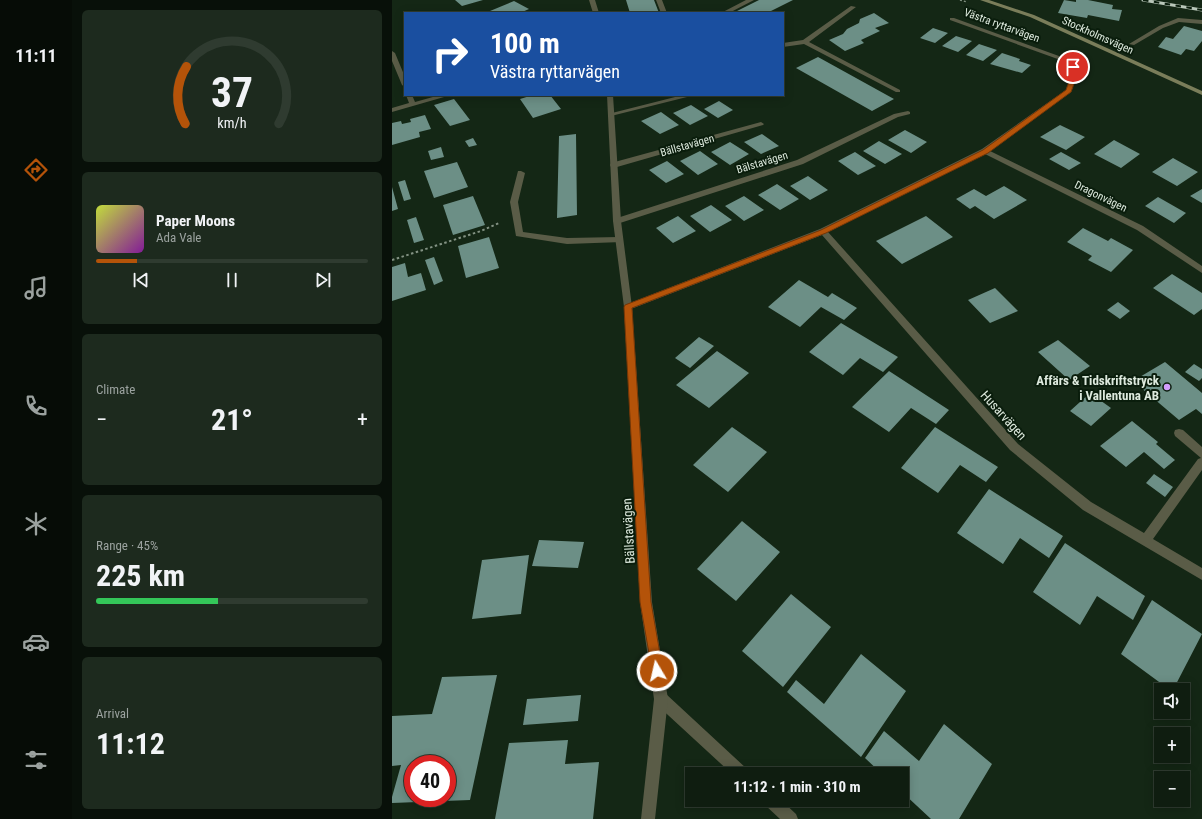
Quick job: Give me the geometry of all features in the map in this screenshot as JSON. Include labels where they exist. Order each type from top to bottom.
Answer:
[{"type":"main road","name":"Stockholmsvägen","points":[[983,0],[1032,16],[1202,93]]},
{"type":"street","points":[[592,0],[596,12]]},
{"type":"street","points":[[659,0],[664,12]]},
{"type":"street","points":[[726,12],[751,0]]},
{"type":"street","points":[[784,45],[805,42],[854,7]]},
{"type":"street","name":"Västra ryttarvägen","points":[[628,307],[823,231],[985,151],[1069,91],[1075,73],[1073,67],[1068,61],[952,19]]},
{"type":"street","points":[[1132,44],[1161,27],[1178,20],[1202,22]]},
{"type":"street","points":[[805,42],[898,91]]},
{"type":"street","points":[[392,53],[404,83]]},
{"type":"street","points":[[409,96],[413,104]]},
{"type":"street","points":[[392,110],[444,96]]},
{"type":"street","name":"Bällstavägen","points":[[610,96],[617,221],[628,307],[646,602],[661,699],[648,819]]},
{"type":"street","points":[[611,114],[688,96]]},
{"type":"street","name":"Bälstavägen","points":[[617,221],[800,162],[896,115],[908,113]]},
{"type":"street","name":"Bällstavägen","points":[[614,166],[761,124]]},
{"type":"street","name":"Dragonvägen","points":[[985,151],[1140,228],[1202,270]]},
{"type":"street","points":[[521,173],[514,202],[518,234],[567,241],[620,240]]},
{"type":"street","name":"Husarvägen","points":[[823,231],[1014,447],[1087,506],[1202,574]]},
{"type":"street","points":[[1179,433],[1202,454]]},
{"type":"street","points":[[1145,540],[1202,462]]},
{"type":"street","points":[[661,699],[734,767]]},
{"type":"street","points":[[778,807],[791,819]]},
{"type":"path","points":[[392,260],[482,231],[516,216]]},
{"type":"building","points":[[455,0],[483,0],[462,6]]},
{"type":"building","points":[[626,0],[654,0],[659,12],[630,12]]},
{"type":"building","points":[[759,0],[793,0],[769,12],[735,12]]},
{"type":"building","points":[[1064,0],[1076,2],[1076,0],[1088,0],[1113,5],[1112,9],[1122,10],[1119,21],[1088,15],[1087,18],[1058,13]]},
{"type":"building","points":[[514,1],[529,9],[522,12],[490,11]]},
{"type":"building","points":[[874,13],[889,23],[875,28],[880,31],[861,40],[864,43],[845,51],[829,40],[843,34],[847,29],[859,23],[860,19]]},
{"type":"building","points":[[1184,26],[1202,31],[1202,41],[1194,51],[1186,49],[1181,55],[1158,47],[1166,37],[1173,39]]},
{"type":"building","points":[[933,28],[948,33],[935,43],[920,38]]},
{"type":"building","points":[[956,36],[972,41],[958,52],[942,46]]},
{"type":"building","points":[[979,44],[997,50],[983,61],[966,55]]},
{"type":"building","points":[[1002,53],[1020,59],[1019,61],[1031,65],[1022,73],[990,64]]},
{"type":"building","points":[[818,57],[894,99],[872,111],[796,68]]},
{"type":"building","points":[[530,96],[551,96],[561,109],[533,118],[520,99]]},
{"type":"building","points":[[454,99],[470,120],[450,126],[434,105]]},
{"type":"building","points":[[719,101],[733,110],[718,118],[704,109]]},
{"type":"building","points":[[691,105],[708,116],[690,125],[673,113]]},
{"type":"building","points":[[661,112],[679,125],[660,134],[641,121]]},
{"type":"building","points":[[425,115],[431,129],[419,132],[420,137],[392,145],[392,123],[401,121],[402,124],[411,122],[410,119]]},
{"type":"building","points":[[1060,125],[1085,137],[1066,150],[1040,137]]},
{"type":"building","points":[[905,130],[927,142],[911,153],[888,140]]},
{"type":"building","points":[[576,134],[577,215],[557,218],[559,136]]},
{"type":"building","points":[[762,134],[779,146],[761,154],[744,142]]},
{"type":"building","points":[[473,138],[477,145],[469,147],[465,141]]},
{"type":"building","points":[[1114,140],[1140,154],[1121,168],[1094,154]]},
{"type":"building","points":[[879,141],[902,154],[885,164],[863,151]]},
{"type":"building","points":[[730,142],[749,154],[730,165],[711,152]]},
{"type":"building","points":[[441,147],[444,157],[431,160],[428,151]]},
{"type":"building","points":[[700,151],[718,164],[698,175],[680,161]]},
{"type":"building","points":[[855,152],[876,166],[858,175],[838,161]]},
{"type":"building","points":[[1061,152],[1081,163],[1069,170],[1049,159]]},
{"type":"building","points":[[1173,158],[1198,172],[1177,186],[1152,172]]},
{"type":"building","points":[[667,161],[684,174],[666,183],[649,170]]},
{"type":"building","points":[[457,162],[468,187],[434,198],[424,171]]},
{"type":"building","points":[[808,176],[828,190],[810,200],[790,186]]},
{"type":"building","points":[[405,180],[411,199],[404,201],[398,182]]},
{"type":"building","points":[[777,184],[799,199],[780,210],[758,195]]},
{"type":"building","points":[[1004,186],[1027,200],[994,219],[975,206],[970,209],[956,199],[974,189],[986,196]]},
{"type":"building","points":[[392,187],[398,209],[392,211]]},
{"type":"building","points":[[1202,189],[1202,203],[1190,196]]},
{"type":"building","points":[[473,196],[485,225],[453,235],[443,205]]},
{"type":"building","points":[[744,196],[764,210],[744,221],[725,206]]},
{"type":"building","points":[[1158,197],[1186,213],[1174,223],[1145,206]]},
{"type":"building","points":[[711,205],[732,220],[710,232],[690,216]]},
{"type":"building","points":[[678,216],[696,231],[673,243],[656,228]]},
{"type":"building","points":[[926,216],[953,237],[902,264],[876,241]]},
{"type":"building","points":[[416,217],[424,240],[414,243],[407,220]]},
{"type":"building","points":[[1083,228],[1108,241],[1111,238],[1133,250],[1111,272],[1088,260],[1092,256],[1067,242]]},
{"type":"building","points":[[489,237],[499,268],[466,278],[458,246]]},
{"type":"building","points":[[434,257],[443,281],[434,285],[425,260]]},
{"type":"building","points":[[405,263],[408,277],[421,273],[426,290],[392,301],[392,267]]},
{"type":"building","points":[[1172,274],[1202,293],[1202,309],[1194,315],[1153,288]]},
{"type":"building","points":[[799,280],[828,297],[832,293],[857,308],[844,320],[821,307],[800,327],[768,307]]},
{"type":"building","points":[[995,288],[1018,311],[990,323],[968,300]]},
{"type":"building","points":[[1118,302],[1130,311],[1120,319],[1107,310]]},
{"type":"building","points":[[841,323],[898,357],[883,372],[860,358],[843,375],[809,352]]},
{"type":"building","points":[[699,337],[714,346],[690,368],[675,358]]},
{"type":"building","points":[[1058,340],[1090,366],[1069,380],[1038,352]]},
{"type":"building","points":[[717,351],[749,373],[709,408],[676,385]]},
{"type":"building","name":"Affärs & Tidskriftstryck i Vallentuna AB","points":[[1165,362],[1202,393],[1202,414],[1196,409],[1179,420],[1133,381]]},
{"type":"building","points":[[1194,364],[1202,369],[1202,378],[1199,381],[1185,372]]},
{"type":"building","points":[[889,371],[949,410],[936,424],[911,408],[889,432],[852,407]]},
{"type":"building","points":[[1090,393],[1111,408],[1091,426],[1070,411]]},
{"type":"building","points":[[1132,421],[1158,442],[1156,444],[1175,460],[1164,469],[1144,452],[1126,467],[1100,446]]},
{"type":"building","points":[[732,427],[767,452],[728,492],[693,465]]},
{"type":"building","points":[[935,427],[998,467],[986,482],[960,465],[938,493],[901,468]]},
{"type":"building","points":[[1154,474],[1173,487],[1165,497],[1146,483]]},
{"type":"building","points":[[989,489],[1063,536],[1049,558],[1020,538],[1003,564],[957,533]]},
{"type":"building","points":[[742,521],[780,552],[736,601],[697,569]]},
{"type":"building","points":[[539,540],[584,542],[578,568],[532,566]]},
{"type":"building","points":[[1065,543],[1145,596],[1133,620],[1097,596],[1080,625],[1033,592]]},
{"type":"building","points":[[529,555],[521,614],[472,619],[482,560]]},
{"type":"building","points":[[791,594],[831,627],[783,687],[742,651]]},
{"type":"building","points":[[1152,600],[1202,634],[1177,683],[1160,683],[1121,654]]},
{"type":"building","points":[[861,654],[906,691],[861,757],[787,692],[796,680],[824,704]]},
{"type":"building","points":[[497,675],[470,800],[456,801],[456,755],[404,755],[404,803],[392,803],[392,797],[401,765],[392,766],[392,716],[432,714],[442,677]]},
{"type":"building","points":[[581,695],[578,721],[523,725],[527,699]]},
{"type":"building","points":[[944,724],[992,764],[959,819],[931,819],[909,799],[909,767],[875,767],[865,758],[884,731],[919,761]]},
{"type":"building","points":[[568,740],[565,764],[599,762],[593,819],[495,819],[509,743]]},
{"type":"railway","points":[[1143,0],[1202,10]]},
{"type":"place","name":"Affärs & Tidskriftstryck i Vallentuna AB","points":[[1167,387]]},
{"type":"route","points":[[657,671],[646,602],[628,307],[823,231],[985,151],[1069,91],[1075,73],[1073,67]]}]
